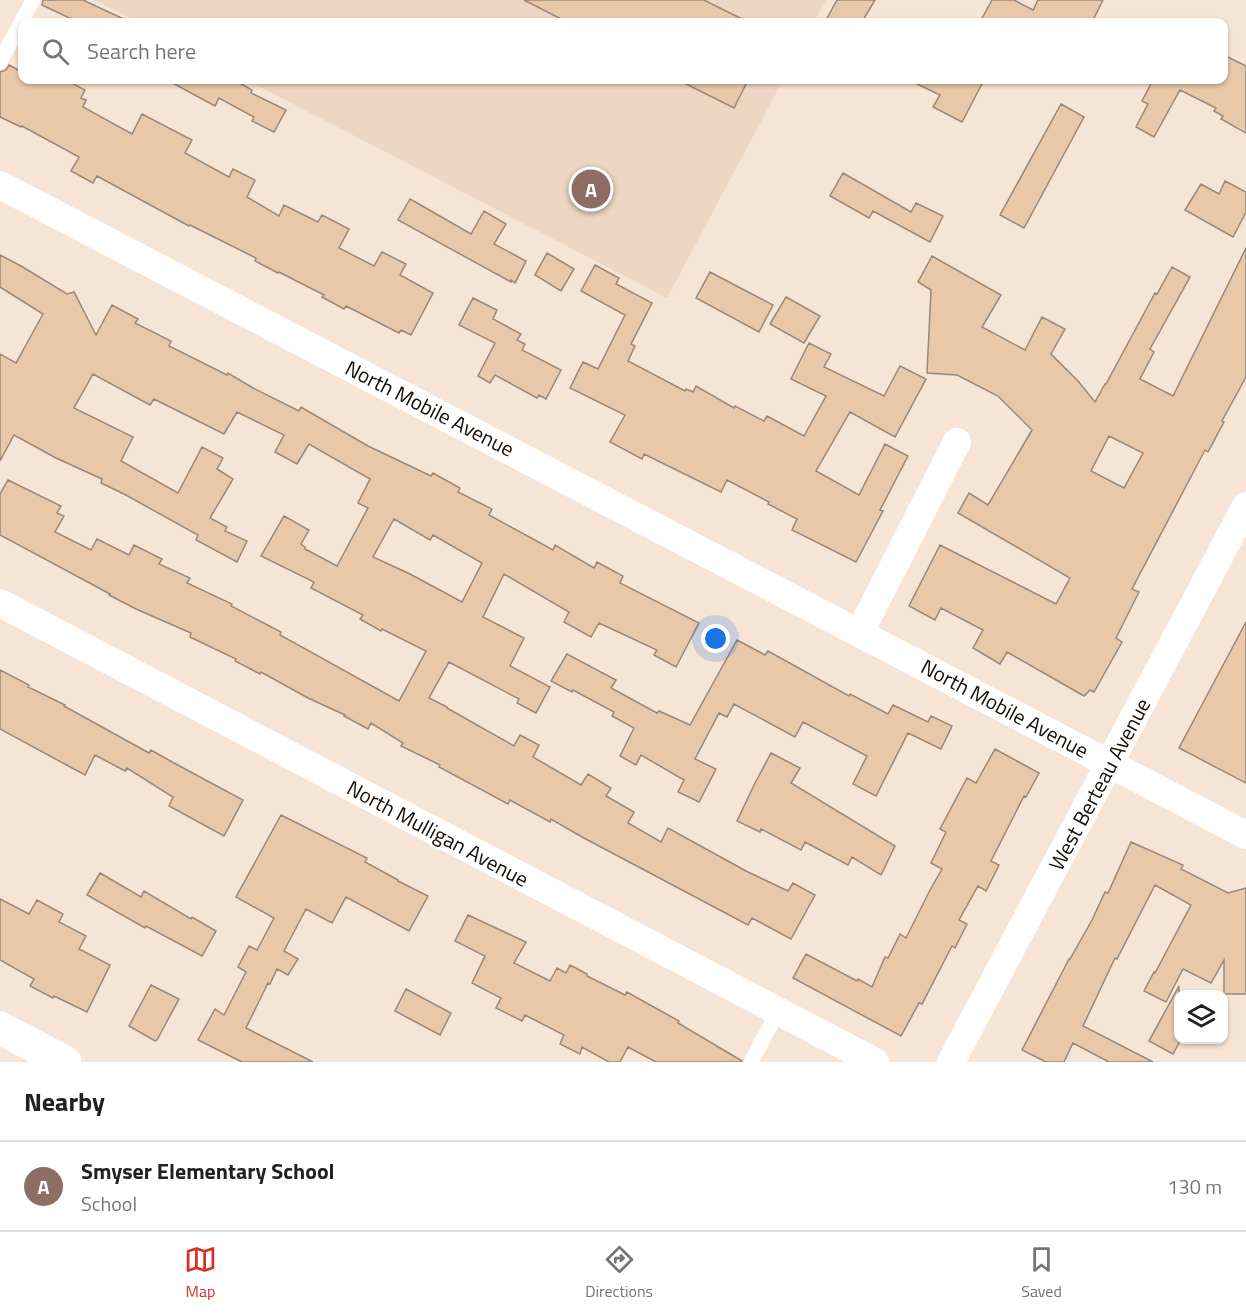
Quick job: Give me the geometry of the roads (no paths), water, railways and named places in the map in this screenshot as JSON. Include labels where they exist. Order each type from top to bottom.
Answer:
[{"type":"main road","points":[[0,1028],[65,1062]]},
{"type":"street","name":"North Mobile Avenue","points":[[0,185],[1246,835]]},
{"type":"street","points":[[860,632],[957,442]]},
{"type":"street","name":"West Berteau Avenue","points":[[951,1062],[1246,506]]},
{"type":"street","name":"North Mulligan Avenue","points":[[0,603],[875,1062]]},
{"type":"lane","points":[[23,18],[33,0]]},
{"type":"lane","points":[[0,62],[18,28]]},
{"type":"lane","points":[[751,1062],[778,1011]]},
{"type":"place","name":"Smyser Elementary School","points":[[591,189]]}]
